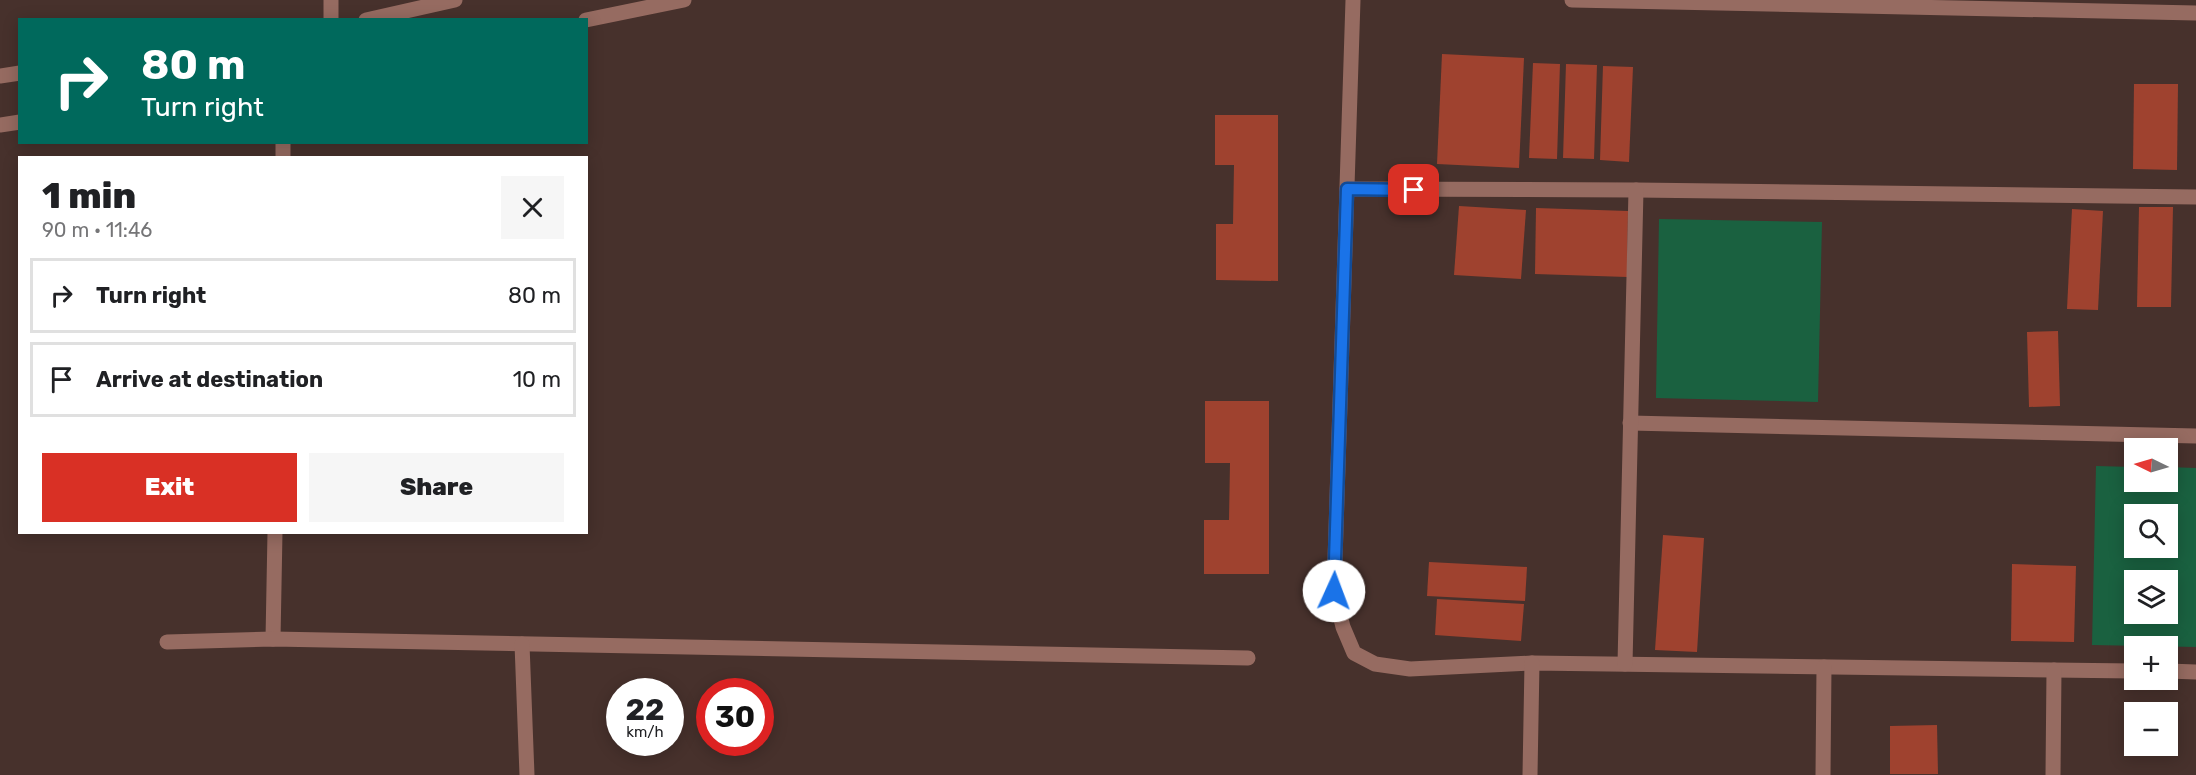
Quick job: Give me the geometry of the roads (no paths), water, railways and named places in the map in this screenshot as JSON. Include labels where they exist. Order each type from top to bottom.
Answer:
[{"type":"street","points":[[331,0],[331,18]]},
{"type":"street","points":[[375,18],[455,0]]},
{"type":"street","points":[[588,20],[684,0]]},
{"type":"street","points":[[1353,0],[1334,591],[1343,627],[1354,653],[1375,664],[1410,669],[1532,663],[2124,671]]},
{"type":"street","points":[[1572,0],[2196,13]]},
{"type":"street","points":[[0,76],[18,73]]},
{"type":"street","points":[[0,125],[18,122]]},
{"type":"street","points":[[1347,189],[2196,197]]},
{"type":"street","points":[[1625,664],[1636,190]]},
{"type":"street","points":[[1630,423],[2196,436]]},
{"type":"street","points":[[273,639],[275,534]]},
{"type":"street","points":[[167,642],[273,639],[1248,658]]},
{"type":"street","points":[[522,644],[527,775]]},
{"type":"street","points":[[1530,775],[1532,663]]},
{"type":"street","points":[[1823,775],[1824,667]]},
{"type":"street","points":[[2053,775],[2054,670]]},
{"type":"street","points":[[2178,671],[2196,672]]}]
